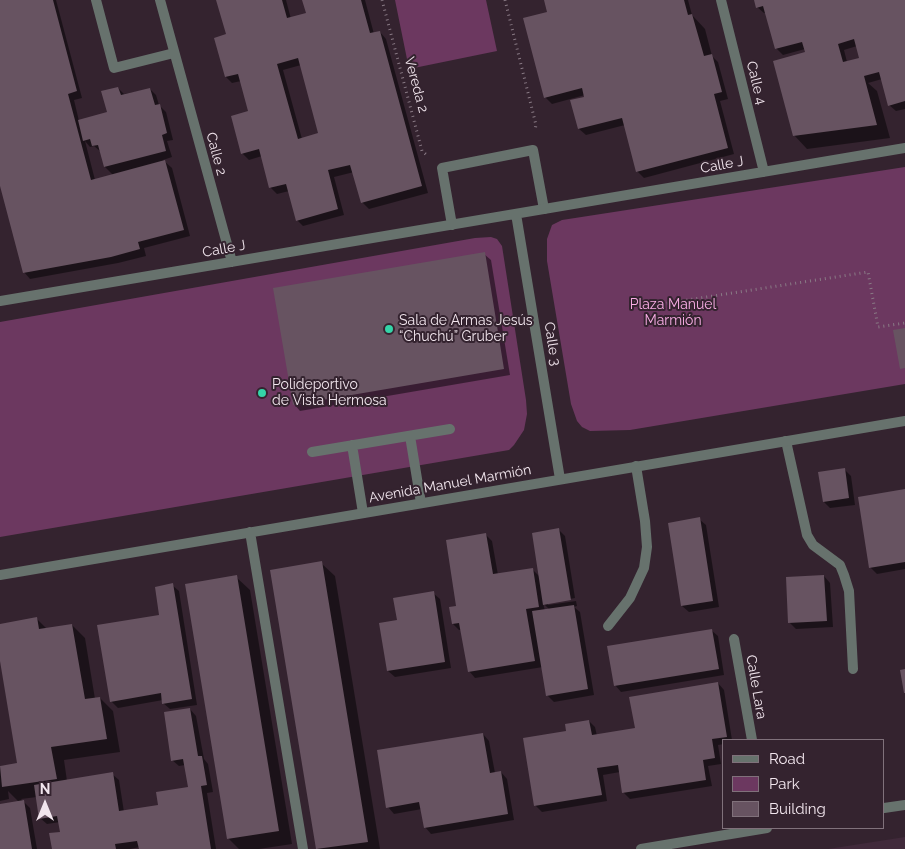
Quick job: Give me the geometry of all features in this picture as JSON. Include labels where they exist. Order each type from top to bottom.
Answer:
[{"type":"street","points":[[96,0],[114,68],[174,53]]},
{"type":"street","name":"Calle 2","points":[[160,0],[232,262]]},
{"type":"street","name":"Calle 4","points":[[721,0],[764,172]]},
{"type":"street","name":"Calle J","points":[[0,301],[905,148]]},
{"type":"street","points":[[452,224],[442,168],[533,150],[544,209]]},
{"type":"street","name":"Calle 3","points":[[516,214],[560,479]]},
{"type":"street","name":"Avenida Manuel Marmión","points":[[0,575],[905,421]]},
{"type":"street","points":[[312,452],[450,429]]},
{"type":"street","points":[[410,436],[421,503]]},
{"type":"street","points":[[786,441],[807,535],[813,545],[840,565],[849,591],[853,670]]},
{"type":"street","points":[[352,445],[363,512]]},
{"type":"street","points":[[608,626],[630,598],[644,568],[647,547],[645,521],[636,466]]},
{"type":"street","points":[[250,532],[303,849]]},
{"type":"street","name":"Calle Lara","points":[[734,639],[752,739]]},
{"type":"street","points":[[885,808],[905,805]]},
{"type":"street","points":[[641,849],[761,829]]},
{"type":"path","name":"Vereda 2","points":[[382,0],[422,151],[442,168]]},
{"type":"path","points":[[505,0],[536,125],[533,150]]},
{"type":"path","points":[[642,307],[868,272],[878,327],[905,323]]},
{"type":"shaded area","points":[[905,837],[905,849],[828,849]]},
{"type":"green space","points":[[395,0],[486,0],[497,51],[409,69]]},
{"type":"green space","name":"Plaza Manuel Marmión","points":[[905,167],[905,384],[630,430],[590,431],[582,427],[577,421],[571,404],[547,261],[547,239],[552,225],[562,220]]},
{"type":"green space","name":"Polideportivo de Vista Hermosa","points":[[491,237],[497,239],[502,246],[526,400],[527,414],[524,430],[509,450],[0,537],[0,322],[475,238]]},
{"type":"building","points":[[0,0],[53,0],[77,91],[68,94],[91,180],[165,160],[184,230],[138,242],[140,249],[111,257],[23,273],[0,186]]},
{"type":"building","points":[[216,0],[282,0],[287,18],[306,13],[302,0],[361,0],[370,33],[380,31],[422,186],[361,203],[350,165],[328,170],[338,209],[296,221],[286,184],[269,188],[259,149],[241,154],[231,116],[248,111],[238,74],[225,77],[214,38],[226,34]],"holes":[[[298,58],[318,133],[298,139],[277,64]]]},
{"type":"building","points":[[544,0],[684,0],[688,15],[692,14],[704,56],[712,54],[722,92],[714,94],[728,148],[636,172],[622,118],[578,129],[570,100],[584,97],[582,88],[544,98],[523,18],[547,12]]},
{"type":"building","points":[[754,0],[905,0],[905,101],[888,106],[879,72],[864,76],[877,125],[793,136],[773,61],[805,52],[802,42],[775,49],[763,6],[756,8]],"holes":[[[854,39],[859,58],[843,62],[838,44]]]},
{"type":"building","points":[[118,87],[121,95],[150,88],[155,105],[160,104],[167,133],[162,135],[166,151],[104,167],[98,145],[92,146],[90,139],[83,141],[78,120],[107,112],[101,91]]},
{"type":"building","name":"Sala de Armas Jesús “Chuchú” Gruber","points":[[485,252],[504,369],[293,405],[273,288]]},
{"type":"building","points":[[905,328],[905,368],[900,369],[893,330]]},
{"type":"building","points":[[845,468],[849,498],[823,502],[818,472]]},
{"type":"building","points":[[905,489],[905,562],[869,568],[858,497]]},
{"type":"building","points":[[700,517],[713,601],[681,606],[668,523]]},
{"type":"building","points":[[559,528],[571,600],[543,605],[532,533]]},
{"type":"building","points":[[486,533],[493,574],[533,568],[539,607],[526,609],[535,661],[468,672],[459,623],[452,624],[449,607],[456,606],[446,540]]},
{"type":"building","points":[[322,561],[368,842],[316,849],[270,570]]},
{"type":"building","points":[[237,575],[279,831],[227,839],[185,584]]},
{"type":"building","points":[[824,575],[827,621],[788,623],[786,577]]},
{"type":"building","points":[[173,583],[192,699],[162,704],[161,693],[110,702],[97,625],[159,615],[155,587]]},
{"type":"building","points":[[434,591],[445,662],[387,671],[379,623],[397,620],[393,598]]},
{"type":"building","points":[[574,605],[588,689],[546,696],[532,611]]},
{"type":"building","points":[[37,617],[39,629],[72,624],[85,699],[100,697],[107,739],[51,747],[57,779],[2,787],[0,766],[17,763],[0,661],[0,624]]},
{"type":"building","points":[[712,629],[719,669],[614,686],[607,646]]},
{"type":"building","points":[[905,669],[905,693],[904,693],[900,670]]},
{"type":"building","points":[[718,682],[727,737],[712,739],[715,758],[703,760],[706,780],[622,793],[618,765],[597,768],[602,795],[534,806],[523,738],[566,731],[565,724],[589,720],[592,735],[635,728],[629,697]]},
{"type":"building","points":[[190,708],[198,756],[202,756],[207,785],[201,786],[211,849],[139,849],[137,841],[115,844],[116,849],[52,849],[49,833],[60,832],[57,816],[39,819],[34,785],[113,772],[119,811],[158,805],[156,792],[188,787],[183,759],[171,761],[164,712]]},
{"type":"building","points":[[483,733],[490,773],[501,771],[508,814],[424,828],[419,802],[386,808],[377,750]]},
{"type":"building","points":[[24,800],[32,849],[0,849],[0,804]]},
{"type":"place","name":"Sala de Armas Jesús “Chuchú” Gruber","points":[[389,329]]},
{"type":"place","name":"Polideportivo de Vista Hermosa","points":[[262,393]]}]
